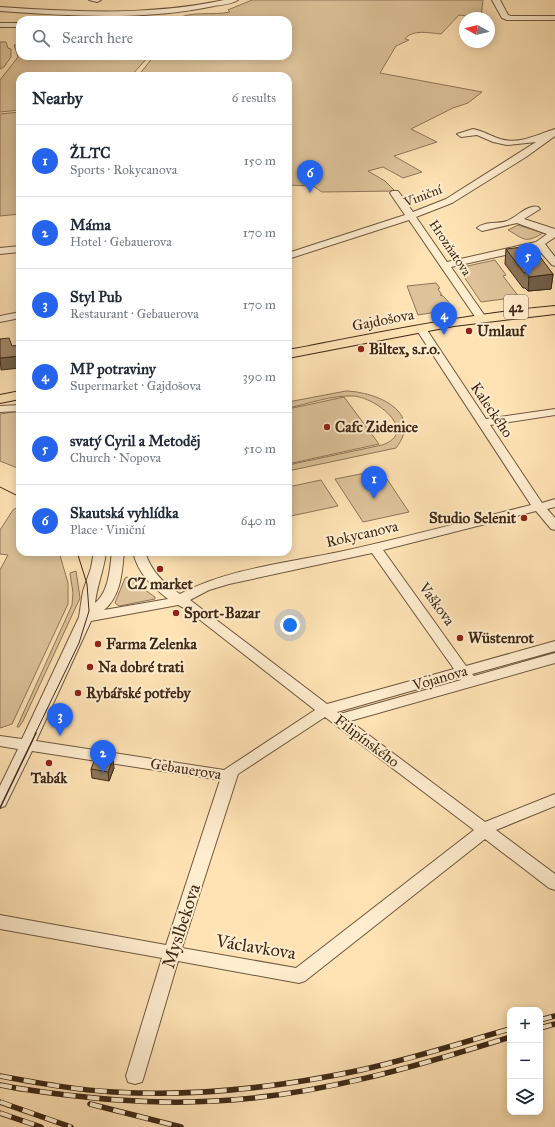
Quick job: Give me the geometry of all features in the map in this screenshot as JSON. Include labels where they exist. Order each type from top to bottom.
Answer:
[{"type":"main road","name":"Gajdošova","points":[[292,344],[479,315],[555,305]]},
{"type":"main road","name":"Gajdošova","points":[[292,353],[420,329],[479,315],[555,310]]},
{"type":"main road","points":[[0,399],[16,396]]},
{"type":"main road","points":[[0,409],[16,405]]},
{"type":"street","points":[[0,14],[8,9],[16,0]]},
{"type":"street","points":[[194,0],[204,7]]},
{"type":"street","points":[[0,9],[121,14],[161,12],[204,7],[234,0]]},
{"type":"street","points":[[496,0],[505,16],[510,18],[555,18]]},
{"type":"street","points":[[0,25],[16,26]]},
{"type":"street","points":[[461,134],[475,131],[506,143],[539,138],[548,133],[554,133]]},
{"type":"street","name":"Viniční","points":[[292,255],[412,216],[449,201],[521,156],[554,133]]},
{"type":"street","name":"Hrozňatova","points":[[395,193],[479,315]]},
{"type":"street","points":[[482,228],[517,220],[535,209]]},
{"type":"street","points":[[517,220],[555,233]]},
{"type":"street","points":[[445,265],[539,244],[555,233]]},
{"type":"street","points":[[539,244],[555,263]]},
{"type":"street","points":[[0,251],[16,249]]},
{"type":"street","points":[[0,319],[16,316]]},
{"type":"street","name":"Kaleckého","points":[[420,329],[539,507],[555,526]]},
{"type":"street","points":[[0,409],[16,408]]},
{"type":"street","points":[[483,423],[555,412]]},
{"type":"street","name":"Rokycanova","points":[[86,616],[179,600],[204,587],[227,580],[375,548],[555,504]]},
{"type":"street","name":"Vaškova","points":[[375,548],[467,676]]},
{"type":"street","points":[[0,802],[76,642],[86,616],[90,591],[98,568],[100,556]]},
{"type":"street","points":[[86,616],[106,601],[115,577],[118,556]]},
{"type":"street","name":"Filipínského","points":[[140,556],[141,561],[148,572],[166,592],[191,606],[325,710],[339,719],[555,884]]},
{"type":"street","name":"Vojanova","points":[[339,719],[555,646]]},
{"type":"street","name":"Vojanova","points":[[325,710],[467,676],[555,658]]},
{"type":"street","name":"Gebauerova","points":[[0,741],[229,776],[231,771],[325,710]]},
{"type":"street","name":"Myslbekova","points":[[135,1076],[172,953],[229,776]]},
{"type":"street","name":"Václavkova","points":[[0,922],[299,976],[492,824],[555,800]]},
{"type":"shaded area","points":[[252,0],[483,0],[482,12],[459,12],[459,15],[441,34],[422,32],[408,36],[405,39],[409,40],[396,46],[380,73],[482,92],[468,103],[453,108],[411,129],[437,142],[394,156],[422,172],[403,178],[383,167],[368,171],[385,181],[395,191],[322,192],[313,186],[292,185],[292,72],[141,72],[151,60],[292,60],[292,16],[184,16],[230,12],[228,10]]},
{"type":"shaded area","points":[[0,42],[6,42],[8,48],[11,49],[11,57],[4,67],[0,69]]},
{"type":"shaded area","points":[[16,60],[145,60],[135,72],[16,72],[16,110],[0,112],[0,80]]},
{"type":"shaded area","points":[[16,112],[16,214],[0,216],[0,114]]},
{"type":"shaded area","points":[[518,225],[543,233],[528,239],[521,238],[508,230]]},
{"type":"shaded area","points":[[495,260],[506,275],[503,276],[519,297],[481,302],[458,268]]},
{"type":"shaded area","points":[[436,283],[440,288],[438,289],[442,295],[440,295],[443,296],[455,309],[418,315],[407,286]]},
{"type":"shaded area","points":[[346,391],[371,395],[393,406],[401,414],[404,424],[403,435],[396,448],[292,470],[292,464],[382,445],[393,439],[397,432],[396,424],[390,416],[373,402],[362,398],[353,396],[337,397],[292,407],[292,401]]},
{"type":"shaded area","name":"Cafc Zidenice","points":[[344,397],[379,444],[292,463],[292,408]]},
{"type":"shaded area","points":[[16,412],[16,467],[0,461],[0,414]]},
{"type":"shaded area","points":[[381,470],[409,512],[363,522],[335,479]]},
{"type":"shaded area","points":[[321,480],[338,506],[292,516],[292,486]]},
{"type":"shaded area","points":[[16,508],[16,556],[60,556],[68,583],[68,604],[12,724],[0,728],[0,570],[8,555],[0,554],[0,530],[13,510]]},
{"type":"shaded area","points":[[76,571],[80,598],[23,721],[19,727],[17,727],[72,605],[73,593],[70,573]]},
{"type":"shaded area","points":[[127,577],[155,597],[155,599],[119,606],[115,603],[125,578]]},
{"type":"building","points":[[532,246],[553,274],[529,277],[527,273],[524,273],[506,249]]},
{"type":"building","points":[[9,338],[12,346],[16,346],[16,356],[0,358],[0,339]]},
{"type":"building","points":[[96,756],[113,759],[108,772],[91,769]]},
{"type":"tram line","points":[[0,487],[16,495]]},
{"type":"tram line","points":[[35,734],[79,643],[89,611],[87,584],[78,556]]},
{"type":"tram line","points":[[0,808],[36,733]]},
{"type":"railway","points":[[543,1019],[555,1016]]},
{"type":"railway","points":[[543,1027],[555,1024]]},
{"type":"railway","points":[[0,1076],[43,1084],[100,1091],[145,1093],[207,1092],[269,1086],[361,1070],[417,1056],[507,1030]]},
{"type":"railway","points":[[16,1088],[115,1100],[190,1102],[253,1098],[290,1093],[364,1078],[438,1059],[507,1038]]},
{"type":"railway","points":[[0,1085],[21,1089]]},
{"type":"railway","points":[[0,1102],[71,1127]]},
{"type":"railway","points":[[90,1104],[181,1127]]},
{"type":"railway","points":[[0,1113],[41,1127]]},
{"type":"place","name":"Skautská vyhlídka","points":[[310,193]]},
{"type":"place","name":"svatý Cyril a Metoděj","points":[[528,276]]},
{"type":"place","name":"Umlauf","points":[[469,331]]},
{"type":"place","name":"MP potraviny","points":[[444,335]]},
{"type":"place","name":"Biltex, s.r.o.","points":[[361,349]]},
{"type":"place","name":"Cafc Zidenice","points":[[327,427]]},
{"type":"place","name":"ŽLTC","points":[[374,499]]},
{"type":"place","name":"Studio Selenit","points":[[524,518]]},
{"type":"place","name":"CZ market","points":[[160,569]]},
{"type":"place","name":"Sport-Bazar","points":[[176,613]]},
{"type":"place","name":"Wüstenrot","points":[[460,638]]},
{"type":"place","name":"Farma Zelenka","points":[[98,644]]},
{"type":"place","name":"Na dobré trati","points":[[90,667]]},
{"type":"place","name":"Rybářské potřeby","points":[[78,693]]},
{"type":"place","name":"Styl Pub","points":[[60,736]]},
{"type":"place","name":"Tabák","points":[[49,763]]},
{"type":"place","name":"Máma","points":[[103,773]]}]
